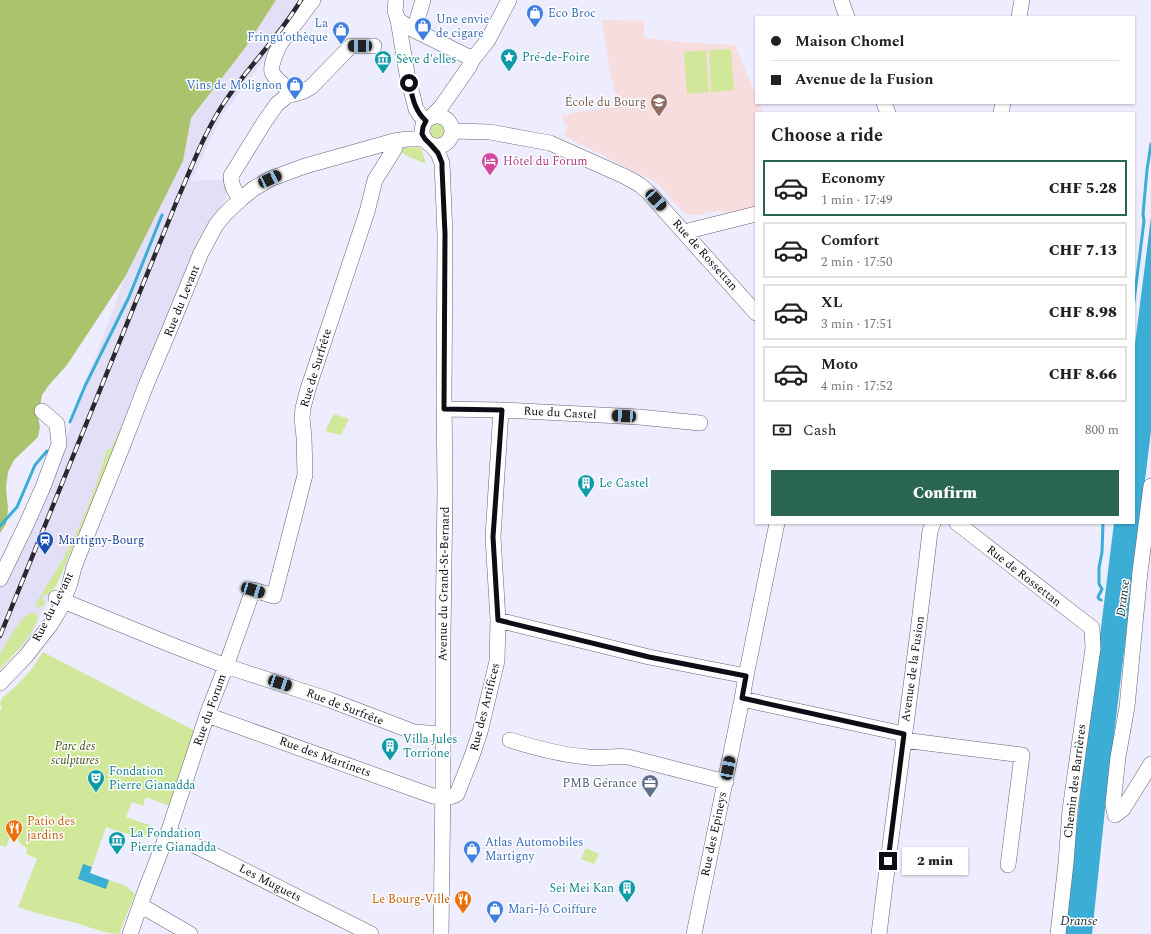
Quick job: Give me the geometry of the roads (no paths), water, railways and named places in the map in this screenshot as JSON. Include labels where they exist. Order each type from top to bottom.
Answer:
[{"type":"street","points":[[291,95],[288,89],[274,76],[272,68],[280,44],[313,0]]},
{"type":"street","points":[[396,0],[395,11],[398,20],[407,74],[416,109],[427,129],[440,146],[445,144],[450,131],[446,118],[434,116],[427,129]]},
{"type":"street","points":[[414,30],[422,0]]},
{"type":"street","points":[[841,0],[847,16]]},
{"type":"street","points":[[1019,16],[1022,0]]},
{"type":"street","name":"Avenue du Grand-St-Bernard","points":[[445,234],[449,182],[448,148],[451,111],[454,101],[482,58],[488,40],[506,1]]},
{"type":"street","points":[[398,20],[414,30],[473,59]]},
{"type":"street","name":"Avenue du Grand-St-Bernard","points":[[441,934],[445,490],[445,234],[442,163],[427,129],[473,59],[488,40]]},
{"type":"street","points":[[241,198],[236,194],[231,184],[231,176],[257,132],[277,104],[291,95],[311,87],[351,46],[374,46]]},
{"type":"street","name":"Rue du Levant","points":[[0,683],[19,664],[51,624],[59,600],[70,583],[74,567],[146,385],[202,253],[216,225],[241,198],[262,183],[284,173],[314,163],[407,139],[427,129]]},
{"type":"street","name":"Rue de Rossettan","points":[[450,131],[490,132],[544,141],[557,145],[636,182],[647,191],[755,311]]},
{"type":"street","name":"Rue de Surfrête","points":[[226,666],[253,590],[274,596],[305,475],[302,418],[308,389],[367,212],[375,180],[395,148],[395,141]]},
{"type":"street","points":[[685,233],[755,214]]},
{"type":"street","name":"Rue du Castel","points":[[444,409],[502,410],[641,417],[700,423]]},
{"type":"street","name":"Rue des Artifices","points":[[442,798],[453,797],[457,794],[480,732],[497,661],[498,620],[493,537],[502,410]]},
{"type":"street","points":[[0,579],[43,487],[59,444],[57,424],[42,411]]},
{"type":"street","points":[[1151,486],[1140,572],[1127,707],[1118,757],[1113,804],[1115,815],[1123,809],[1151,764]]},
{"type":"street","name":"Rue des Epineys","points":[[694,934],[726,782],[777,524]]},
{"type":"street","name":"Avenue de la Fusion","points":[[879,934],[922,605],[930,531],[933,524]]},
{"type":"street","name":"Rue de Rossettan","points":[[958,524],[1092,628]]},
{"type":"street","name":"Rue de Surfrête","points":[[59,600],[226,666],[330,700],[414,732],[442,734]]},
{"type":"street","points":[[498,620],[649,657],[746,676]]},
{"type":"street","name":"Chemin des Barrières","points":[[1058,934],[1070,810],[1093,648],[1092,628]]},
{"type":"street","name":"Rue du Forum","points":[[130,934],[168,832],[207,715],[226,666]]},
{"type":"street","points":[[742,698],[904,737],[1022,755],[1008,865]]},
{"type":"street","name":"Rue des Martinets","points":[[207,715],[442,798]]},
{"type":"street","points":[[510,740],[559,753],[589,758],[628,757],[726,782]]},
{"type":"street","name":"Les Muguets","points":[[168,832],[371,934]]},
{"type":"street","points":[[140,905],[190,934]]},
{"type":"water","name":"Dranse","points":[[1151,217],[1151,431],[1106,800],[1092,934],[1065,934],[1079,805],[1114,524],[1135,524],[1135,344]]},
{"type":"water","points":[[83,864],[92,867],[90,873],[109,880],[106,889],[78,879]]},
{"type":"waterway","points":[[1135,293],[1144,221],[1143,214],[1151,144]]},
{"type":"waterway","points":[[70,422],[85,386],[129,297],[162,215]]},
{"type":"waterway","points":[[0,526],[17,507],[35,465],[47,451]]},
{"type":"waterway","points":[[1101,600],[1098,597],[1102,589],[1099,584],[1099,568],[1102,552],[1103,524]]},
{"type":"railway","points":[[0,636],[200,146],[228,97],[284,25],[301,0]]},
{"type":"place","name":"Eco Broc","points":[[535,28]]},
{"type":"place","name":"Une envie de cigare","points":[[423,41]]},
{"type":"place","name":"La Fringu’othèque","points":[[341,45]]},
{"type":"place","name":"Pré-de-Foire","points":[[509,72]]},
{"type":"place","name":"Sève d'elles","points":[[383,74]]},
{"type":"place","name":"Vins de Molignon","points":[[295,100]]},
{"type":"place","name":"École du Bourg","points":[[659,117]]},
{"type":"place","name":"Hôtel du Forum","points":[[490,176]]},
{"type":"place","name":"Le Castel","points":[[586,498]]},
{"type":"place","name":"Martigny-Bourg","points":[[45,555]]},
{"type":"place","name":"Villa Jules Torrione","points":[[390,761]]},
{"type":"place","name":"Fondation Pierre Gianadda","points":[[96,793]]},
{"type":"place","name":"PMB Gérance","points":[[650,798]]},
{"type":"place","name":"Patio des jardins","points":[[14,843]]},
{"type":"place","name":"La Fondation Pierre Gianadda","points":[[117,855]]},
{"type":"place","name":"Atlas Automobiles Martigny","points":[[472,864]]},
{"type":"place","name":"Sei Mei Kan","points":[[627,903]]},
{"type":"place","name":"Le Bourg-Ville","points":[[463,914]]},
{"type":"place","name":"Mari-Jô Coiffure","points":[[495,924]]},
{"type":"park label","name":"Parc des sculptures","points":[[75,753]]}]
